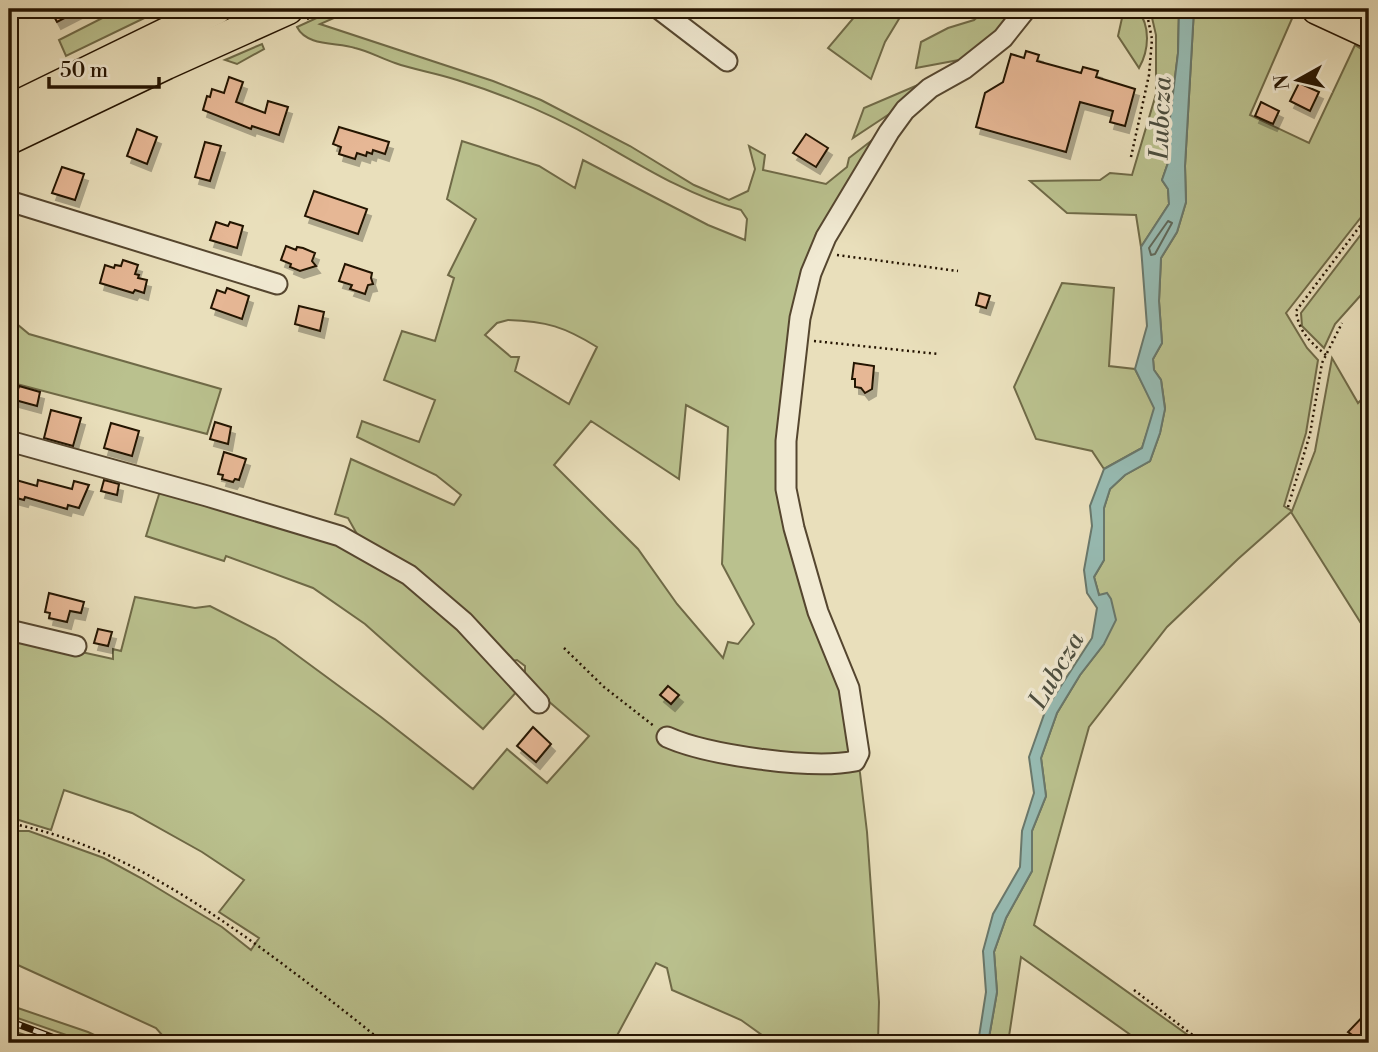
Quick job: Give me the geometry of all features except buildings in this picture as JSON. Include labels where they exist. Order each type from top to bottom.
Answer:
[{"type":"highway","points":[[9,110],[216,9]]},
{"type":"highway","points":[[21,134],[288,9]]},
{"type":"highway","points":[[1317,9],[1369,33]]},
{"type":"highway","points":[[21,134],[39,112],[75,95],[76,88],[64,85]]},
{"type":"street","points":[[659,9],[727,61]]},
{"type":"street","points":[[667,737],[724,753],[805,762],[843,764],[855,761],[859,753],[849,688],[818,612],[786,489],[786,441],[797,339],[811,273],[838,215],[905,110],[930,88],[964,69],[1003,38],[1026,9]]},
{"type":"street","points":[[9,201],[277,284]]},
{"type":"street","points":[[9,441],[340,536],[409,575],[464,622],[539,703]]},
{"type":"street","points":[[9,630],[76,646]]},
{"type":"path","points":[[1130,157],[1149,75],[1152,39],[1146,9]]},
{"type":"path","points":[[1326,355],[1307,340],[1298,326],[1296,311],[1369,214]]},
{"type":"path","points":[[819,253],[958,271]]},
{"type":"path","points":[[1288,507],[1310,434],[1322,363],[1342,323]]},
{"type":"path","points":[[797,339],[938,354]]},
{"type":"path","points":[[564,648],[604,687],[667,737]]},
{"type":"path","points":[[9,823],[36,828],[86,845],[148,873],[216,916],[330,998],[384,1043]]},
{"type":"path","points":[[1134,990],[1203,1043]]},
{"type":"green space","points":[[120,9],[163,9],[66,56],[59,40]]},
{"type":"green space","points":[[336,9],[349,9],[350,11],[320,24],[493,81],[541,100],[630,146],[694,185],[729,200],[748,191],[755,169],[749,146],[765,155],[763,170],[826,184],[847,167],[849,158],[884,131],[816,234],[803,283],[781,436],[860,773],[879,1002],[878,1043],[773,1043],[741,1020],[672,990],[667,968],[656,963],[613,1043],[169,1043],[156,1028],[9,961],[9,831],[29,831],[104,858],[222,927],[251,950],[259,938],[219,912],[244,880],[202,852],[132,813],[64,790],[51,830],[9,817],[9,636],[113,659],[113,649],[121,651],[135,597],[195,608],[210,606],[275,639],[473,789],[507,749],[547,783],[589,736],[525,681],[525,666],[517,660],[512,661],[404,563],[357,534],[348,518],[335,514],[351,459],[454,505],[461,495],[436,475],[357,437],[362,421],[419,442],[435,400],[384,380],[402,331],[435,341],[454,278],[448,275],[476,219],[447,199],[462,141],[539,166],[575,188],[583,160],[708,225],[745,240],[747,219],[741,210],[685,189],[547,114],[457,80],[390,61],[360,49],[315,41],[297,27]],"holes":[[[508,320],[555,326],[597,347],[569,404],[515,371],[519,357],[511,357],[485,335],[497,323]],[[686,405],[728,427],[722,564],[754,624],[738,644],[728,642],[723,658],[677,604],[638,549],[554,465],[591,421],[679,479]]]},
{"type":"green space","points":[[861,9],[905,9],[885,42],[871,79],[828,48]]},
{"type":"green space","points":[[986,9],[1021,9],[1006,28],[964,59],[916,68],[921,42],[948,28],[974,20]]},
{"type":"green space","points":[[1124,9],[1137,9],[1145,23],[1145,54],[1139,68],[1118,36]]},
{"type":"green space","points":[[1150,9],[1179,9],[1178,53],[1168,134],[1170,157],[1162,180],[1168,189],[1169,204],[1141,247],[1136,215],[1067,213],[1030,181],[1100,180],[1110,173],[1132,175],[1156,94],[1156,35]]},
{"type":"green space","points":[[1194,9],[1282,9],[1294,14],[1250,115],[1309,143],[1355,45],[1369,54],[1369,207],[1286,313],[1307,348],[1318,360],[1306,433],[1284,506],[1292,511],[1315,451],[1332,358],[1358,403],[1369,392],[1369,636],[1291,512],[1167,627],[1089,727],[1034,925],[1199,1043],[1142,1043],[1021,957],[1008,1043],[988,1043],[997,992],[994,952],[1006,918],[1032,871],[1032,831],[1046,796],[1041,758],[1057,713],[1080,675],[1104,644],[1099,595],[1094,577],[1104,560],[1104,508],[1110,489],[1125,475],[1150,461],[1165,408],[1161,380],[1154,370],[1153,359],[1162,343],[1159,301],[1161,258],[1177,232],[1186,202],[1185,166]]},
{"type":"green space","points":[[262,44],[264,49],[237,64],[225,60]]},
{"type":"green space","points":[[925,82],[912,99],[853,138],[864,108]]},
{"type":"green space","points":[[1369,224],[1369,286],[1335,324],[1324,348],[1302,326],[1301,313]]},
{"type":"green space","points":[[1062,283],[1114,288],[1109,366],[1135,369],[1155,408],[1142,448],[1104,469],[1092,451],[1036,439],[1014,387]]},
{"type":"green space","points":[[9,323],[18,325],[29,334],[221,389],[207,434],[9,382]]},
{"type":"green space","points":[[161,488],[329,536],[422,594],[519,689],[483,729],[365,624],[313,588],[226,556],[224,561],[146,536]]},
{"type":"green space","points":[[9,1005],[88,1032],[111,1043],[89,1043],[9,1015]]},
{"type":"green space","points":[[9,1030],[51,1043],[9,1043]]},
{"type":"water","points":[[1179,9],[1194,9],[1185,166],[1186,202],[1177,232],[1161,258],[1159,301],[1162,343],[1153,359],[1154,370],[1161,380],[1165,409],[1150,461],[1125,475],[1110,489],[1104,508],[1104,560],[1094,577],[1099,595],[1107,593],[1111,599],[1116,620],[1104,644],[1080,675],[1057,713],[1041,758],[1046,796],[1032,831],[1032,871],[1006,918],[994,952],[997,992],[988,1043],[978,1043],[986,992],[983,951],[993,914],[1020,867],[1022,831],[1034,793],[1029,757],[1046,709],[1092,638],[1097,608],[1087,593],[1084,570],[1092,526],[1090,506],[1104,469],[1142,448],[1154,408],[1135,369],[1147,326],[1141,247],[1169,204],[1168,189],[1162,180],[1170,157],[1168,134],[1178,53]]},
{"type":"railway","points":[[9,1021],[68,1043]]},
{"type":"water label","name":"Lubcza","points":[[1160,118]]},
{"type":"water label","name":"Lubcza","points":[[1056,670]]}]
